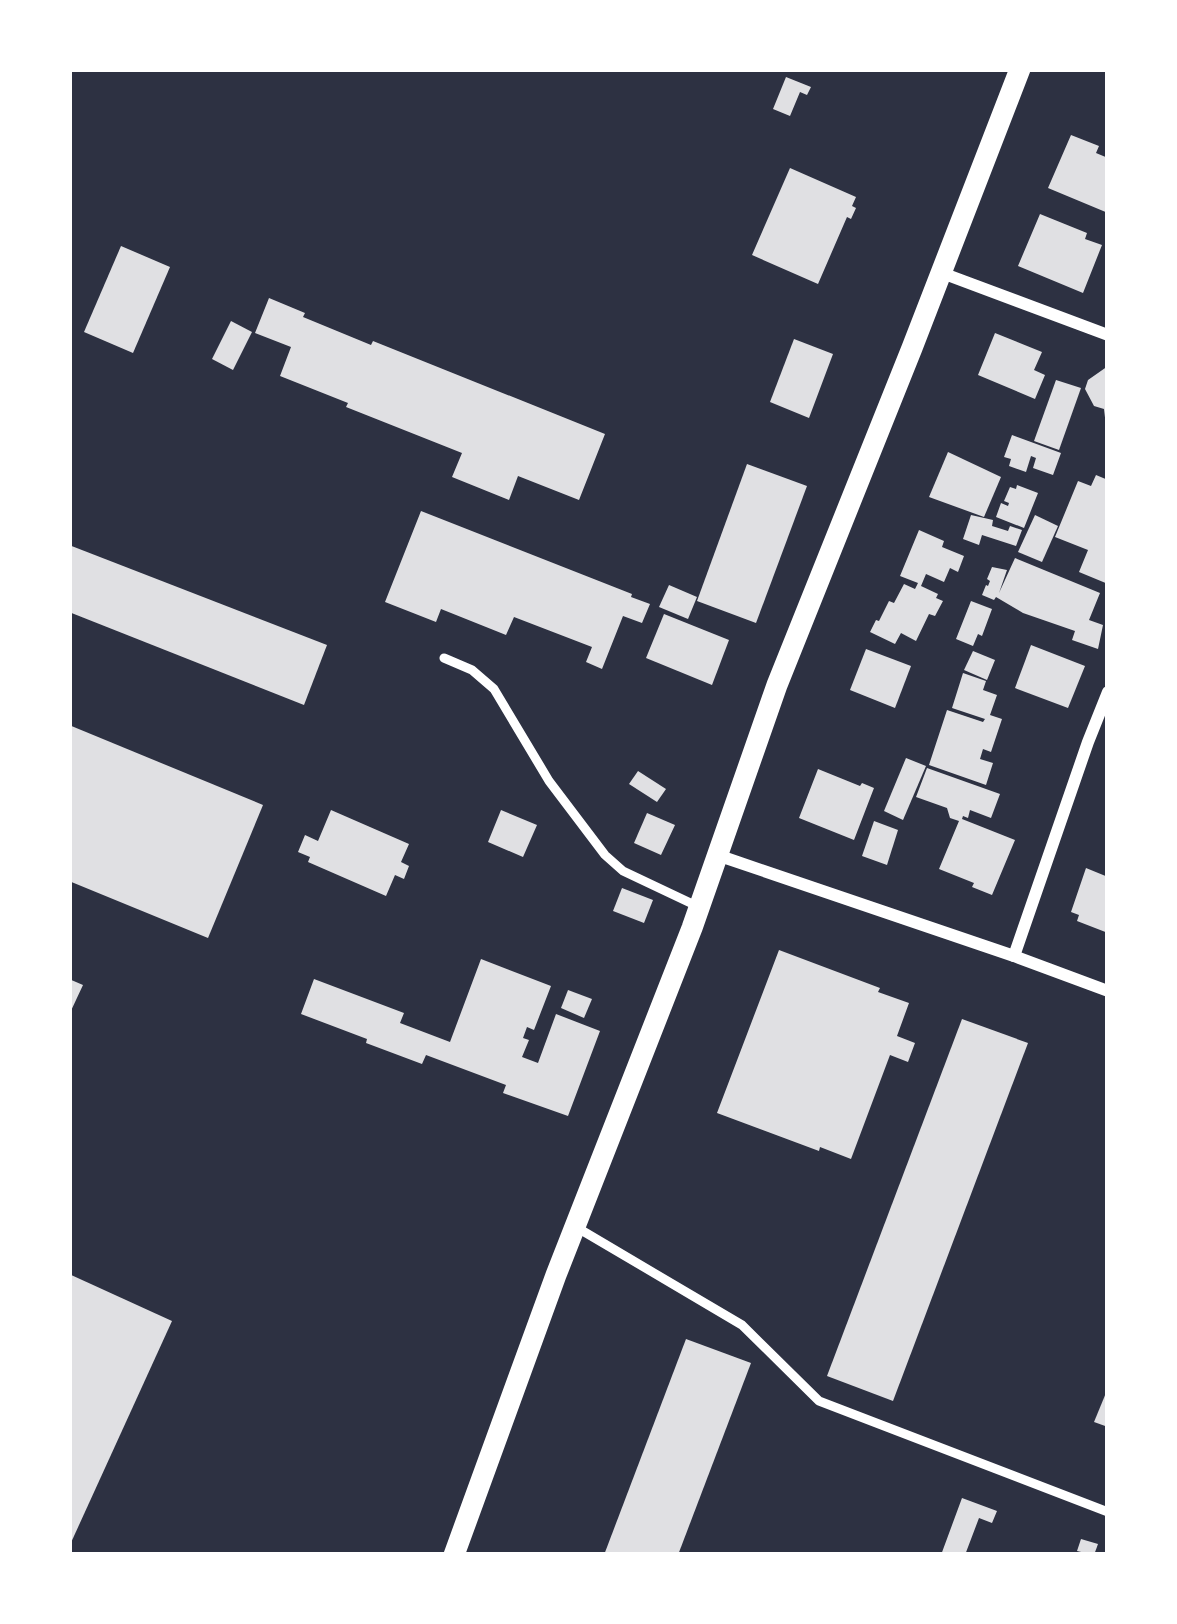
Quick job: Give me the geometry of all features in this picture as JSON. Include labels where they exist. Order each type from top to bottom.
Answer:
[{"type":"street","points":[[454,1555],[556,1275],[699,907],[777,685],[1020,69]]},
{"type":"street","points":[[942,273],[1108,335]]},
{"type":"street","points":[[1014,956],[1108,692]]},
{"type":"street","points":[[717,854],[1108,991]]},
{"type":"lane","points":[[444,658],[472,670],[494,689],[549,781],[605,855],[623,871],[699,907]]},
{"type":"lane","points":[[576,1227],[742,1325],[819,1401],[1108,1513]]},
{"type":"building","points":[[786,77],[811,87],[807,95],[800,92],[790,116],[773,109]]},
{"type":"building","points":[[1071,135],[1099,146],[1096,153],[1108,158],[1108,213],[1048,188]]},
{"type":"building","points":[[790,168],[856,197],[852,206],[856,208],[851,219],[847,217],[818,284],[752,255]]},
{"type":"building","points":[[1040,214],[1087,233],[1085,239],[1102,245],[1083,293],[1018,266]]},
{"type":"building","points":[[121,246],[170,267],[133,353],[84,332]]},
{"type":"building","points":[[269,298],[371,345],[373,341],[605,434],[579,500],[518,476],[509,500],[452,477],[462,453],[280,376],[291,347],[255,333]]},
{"type":"building","points":[[231,321],[252,332],[233,370],[212,359]]},
{"type":"building","points":[[995,333],[1042,352],[1034,370],[1045,375],[1035,399],[978,375]]},
{"type":"building","points":[[794,339],[833,354],[809,418],[770,402]]},
{"type":"building","points":[[1108,366],[1106,426],[1104,409],[1094,406],[1085,389],[1088,380]]},
{"type":"building","points":[[1056,380],[1081,388],[1059,450],[1034,441]]},
{"type":"building","points":[[1012,435],[1061,453],[1053,475],[1033,468],[1036,458],[1031,456],[1026,472],[1009,466],[1011,459],[1004,457]]},
{"type":"building","points":[[948,452],[1001,477],[984,517],[929,497]]},
{"type":"building","points":[[747,464],[807,486],[756,623],[697,601]]},
{"type":"building","points":[[1096,475],[1108,480],[1108,584],[1079,572],[1088,550],[1055,537],[1078,481],[1091,486]]},
{"type":"building","points":[[1010,487],[1038,493],[1024,528],[996,517],[1001,503],[1008,506],[1004,501]]},
{"type":"building","points":[[421,511],[632,594],[650,604],[642,623],[623,616],[602,669],[586,662],[592,647],[514,617],[506,635],[441,609],[436,622],[385,602]]},
{"type":"building","points":[[971,515],[993,520],[992,526],[1008,531],[1010,526],[1022,530],[1016,546],[982,535],[979,545],[963,539]]},
{"type":"building","points":[[1035,515],[1058,526],[1042,562],[1018,552]]},
{"type":"building","points":[[919,530],[964,556],[958,572],[950,568],[944,582],[926,574],[921,586],[943,601],[935,616],[929,614],[916,641],[901,633],[895,644],[870,632],[904,584],[915,589],[918,583],[900,576]]},
{"type":"building","points":[[69,545],[327,645],[304,705],[69,612]]},
{"type":"building","points":[[1015,558],[1100,593],[1089,620],[1103,625],[1098,649],[1072,640],[1075,631],[982,595],[992,567],[1007,570],[999,593]]},
{"type":"building","points":[[669,585],[697,597],[688,619],[659,607]]},
{"type":"building","points":[[971,601],[992,609],[973,646],[956,639]]},
{"type":"building","points":[[664,614],[729,640],[712,685],[646,658]]},
{"type":"building","points":[[1031,645],[1085,666],[1068,708],[1015,688]]},
{"type":"building","points":[[866,649],[911,666],[895,708],[850,690]]},
{"type":"building","points":[[973,651],[995,660],[987,680],[964,670]]},
{"type":"building","points":[[963,673],[986,681],[983,690],[997,695],[990,715],[1002,719],[991,752],[983,749],[980,759],[993,763],[986,785],[929,765],[947,710],[985,719],[952,708]]},
{"type":"building","points":[[69,725],[263,805],[208,938],[69,881]]},
{"type":"building","points":[[906,758],[926,766],[903,820],[884,811]]},
{"type":"building","points":[[927,768],[1000,794],[991,818],[970,810],[968,818],[962,819],[1015,840],[992,895],[939,869],[959,821],[950,818],[947,808],[916,797]]},
{"type":"building","points":[[818,769],[874,788],[854,840],[799,818]]},
{"type":"building","points":[[638,771],[666,789],[657,802],[629,784]]},
{"type":"building","points":[[331,810],[409,844],[401,862],[409,866],[404,879],[395,875],[386,896],[308,862],[310,857],[298,852],[305,835],[318,841]]},
{"type":"building","points":[[501,810],[537,825],[523,857],[488,842]]},
{"type":"building","points":[[647,813],[675,825],[661,855],[634,843]]},
{"type":"building","points":[[874,821],[898,830],[887,865],[862,856]]},
{"type":"building","points":[[1086,868],[1108,877],[1108,933],[1077,921],[1079,915],[1071,912]]},
{"type":"building","points":[[622,888],[653,900],[644,923],[613,911]]},
{"type":"building","points":[[779,950],[909,1003],[897,1036],[915,1043],[908,1062],[890,1055],[851,1159],[717,1113]]},
{"type":"building","points":[[481,959],[551,986],[534,1030],[527,1027],[523,1038],[529,1040],[522,1057],[538,1063],[556,1014],[600,1031],[568,1116],[503,1093],[506,1085],[426,1055],[422,1064],[301,1014],[314,979],[404,1013],[400,1023],[450,1042]]},
{"type":"building","points":[[69,979],[83,985],[69,1015]]},
{"type":"building","points":[[568,990],[592,999],[584,1018],[561,1008]]},
{"type":"building","points":[[962,1019],[1028,1043],[893,1401],[827,1376]]},
{"type":"building","points":[[69,1274],[172,1321],[69,1547]]},
{"type":"building","points":[[686,1339],[751,1363],[678,1555],[604,1555]]},
{"type":"building","points":[[1108,1388],[1108,1427],[1094,1422]]},
{"type":"building","points":[[962,1498],[997,1511],[992,1523],[979,1518],[965,1555],[941,1555]]},
{"type":"building","points":[[1081,1539],[1098,1544],[1094,1555],[1077,1551]]}]
